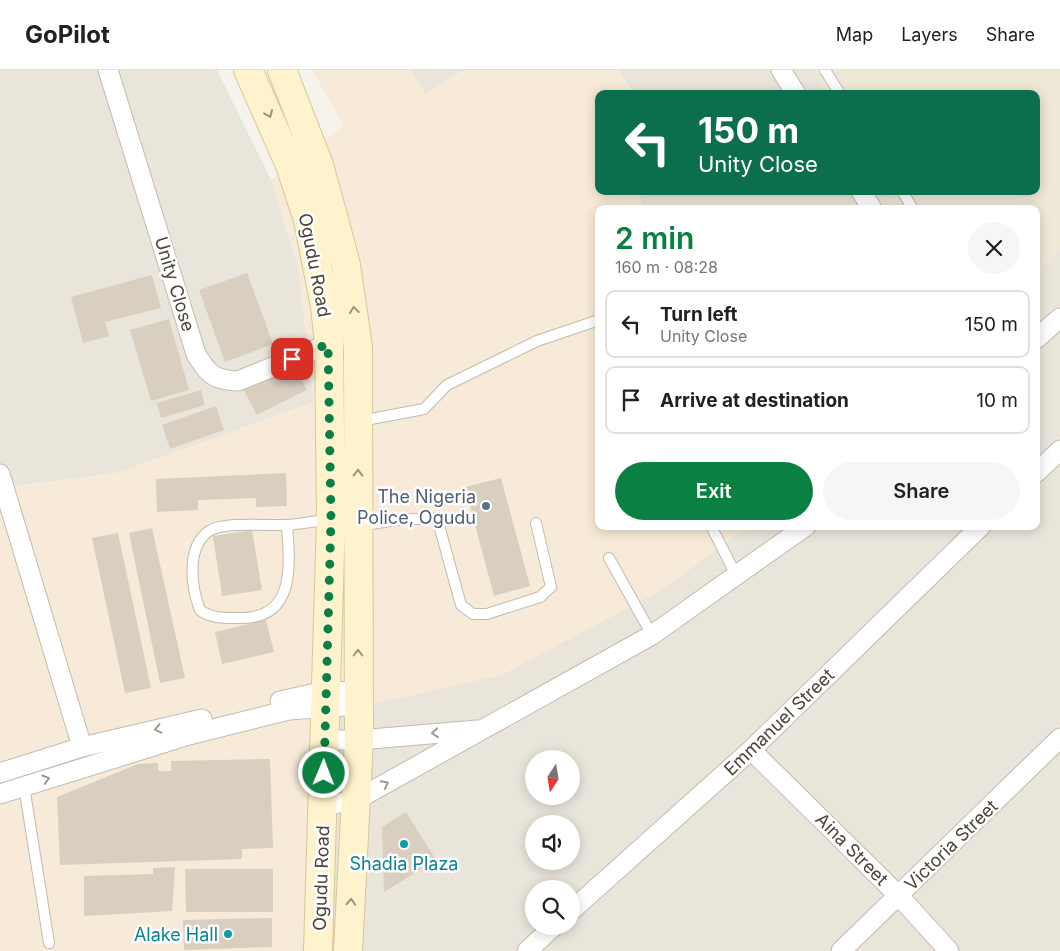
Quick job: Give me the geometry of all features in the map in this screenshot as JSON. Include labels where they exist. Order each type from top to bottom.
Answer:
[{"type":"main road","name":"Ogudu Road","points":[[248,70],[290,165],[308,220],[325,306],[328,344],[331,519],[325,699],[324,806],[318,951]]},
{"type":"main road","name":"Ogudu Road","points":[[282,70],[319,165],[346,265],[358,347],[359,740],[348,951]]},
{"type":"street","name":"Unity Close","points":[[108,70],[196,354],[205,368],[213,376],[224,381],[238,381],[328,344]]},
{"type":"street","points":[[781,70],[794,90]]},
{"type":"street","points":[[1040,336],[1060,318]]},
{"type":"street","points":[[1040,469],[1060,450]]},
{"type":"street","points":[[0,474],[82,747]]},
{"type":"street","points":[[324,806],[356,800],[652,635],[800,530]]},
{"type":"street","name":"Emmanuel Street","points":[[580,903],[752,750],[977,530]]},
{"type":"street","points":[[0,773],[82,747],[325,699],[359,698]]},
{"type":"street","points":[[0,794],[189,735],[325,699]]},
{"type":"street","points":[[325,740],[359,740],[483,729]]},
{"type":"street","name":"Victoria Street","points":[[841,951],[1060,738]]},
{"type":"street","name":"Aina Street","points":[[752,750],[899,896],[949,951]]},
{"type":"street","points":[[527,951],[544,935]]},
{"type":"lane","points":[[825,70],[838,90]]},
{"type":"lane","points":[[359,421],[424,409],[447,385],[537,341],[595,321]]},
{"type":"lane","points":[[358,527],[396,520],[438,518],[461,605],[474,614],[487,614],[540,597],[551,587],[536,524]]},
{"type":"lane","points":[[287,525],[288,576],[286,588],[277,605],[266,613],[246,619],[215,617],[200,610],[194,591],[194,558],[198,544],[210,530],[224,527],[287,525],[331,519]]},
{"type":"lane","points":[[713,530],[736,575]]},
{"type":"lane","points":[[609,558],[652,635]]},
{"type":"lane","points":[[24,786],[49,943]]},
{"type":"shaded area","points":[[0,70],[217,70],[271,180],[298,267],[314,402],[117,473],[0,488]]},
{"type":"shaded area","points":[[312,70],[410,70],[425,94],[464,70],[619,70],[632,90],[595,90],[595,195],[639,195],[642,205],[595,205],[595,530],[744,530],[660,591],[502,675],[312,718],[302,951],[0,951],[0,488],[117,473],[314,402],[298,267],[271,180],[344,126]]},
{"type":"shaded area","points":[[410,70],[464,70],[425,94]]},
{"type":"shaded area","points":[[619,70],[813,70],[826,90],[632,90]]},
{"type":"shaded area","points":[[813,70],[1060,70],[1060,250],[1040,267],[1040,205],[900,205],[893,195],[1040,195],[1040,90],[826,90]]},
{"type":"shaded area","points":[[639,195],[893,195],[900,205],[642,205]]},
{"type":"shaded area","points":[[1060,250],[1060,951],[302,951],[311,718],[660,591],[744,530],[1040,530],[1040,267]]},
{"type":"building","points":[[247,273],[273,344],[225,362],[199,290]]},
{"type":"building","points":[[152,275],[161,308],[105,322],[109,336],[83,343],[71,297]]},
{"type":"building","points":[[169,319],[189,390],[151,401],[130,330]]},
{"type":"building","points":[[294,364],[307,390],[257,415],[243,389]]},
{"type":"building","points":[[201,390],[205,405],[161,418],[157,403]]},
{"type":"building","points":[[216,406],[224,430],[170,449],[162,425]]},
{"type":"building","points":[[286,473],[287,506],[256,507],[256,498],[198,500],[198,510],[157,512],[156,479]]},
{"type":"building","points":[[501,478],[530,586],[494,596],[465,487]]},
{"type":"building","points":[[152,528],[185,678],[160,683],[129,533]]},
{"type":"building","points":[[252,530],[262,590],[222,596],[213,536]]},
{"type":"building","points":[[118,533],[151,688],[125,693],[92,538]]},
{"type":"building","points":[[266,620],[274,652],[222,664],[215,632]]},
{"type":"building","points":[[270,759],[273,848],[242,849],[242,859],[60,865],[57,797],[138,764],[158,763],[158,771],[171,771],[171,761]]},
{"type":"building","name":"Shadia Plaza","points":[[406,812],[436,860],[384,892],[382,827]]},
{"type":"building","points":[[175,867],[172,911],[84,916],[84,876],[153,874],[153,868]]},
{"type":"building","points":[[185,869],[273,869],[273,912],[186,912]]},
{"type":"building","name":"Alake Hall","points":[[272,918],[272,947],[184,950],[183,920]]},
{"type":"place","name":"The Nigeria Police, Ogudu","points":[[486,506]]},
{"type":"place","name":"Shadia Plaza","points":[[404,844]]},
{"type":"place","name":"Alake Hall","points":[[228,934]]},
{"type":"route","points":[[292,359],[328,344],[331,519],[324,773]]}]
